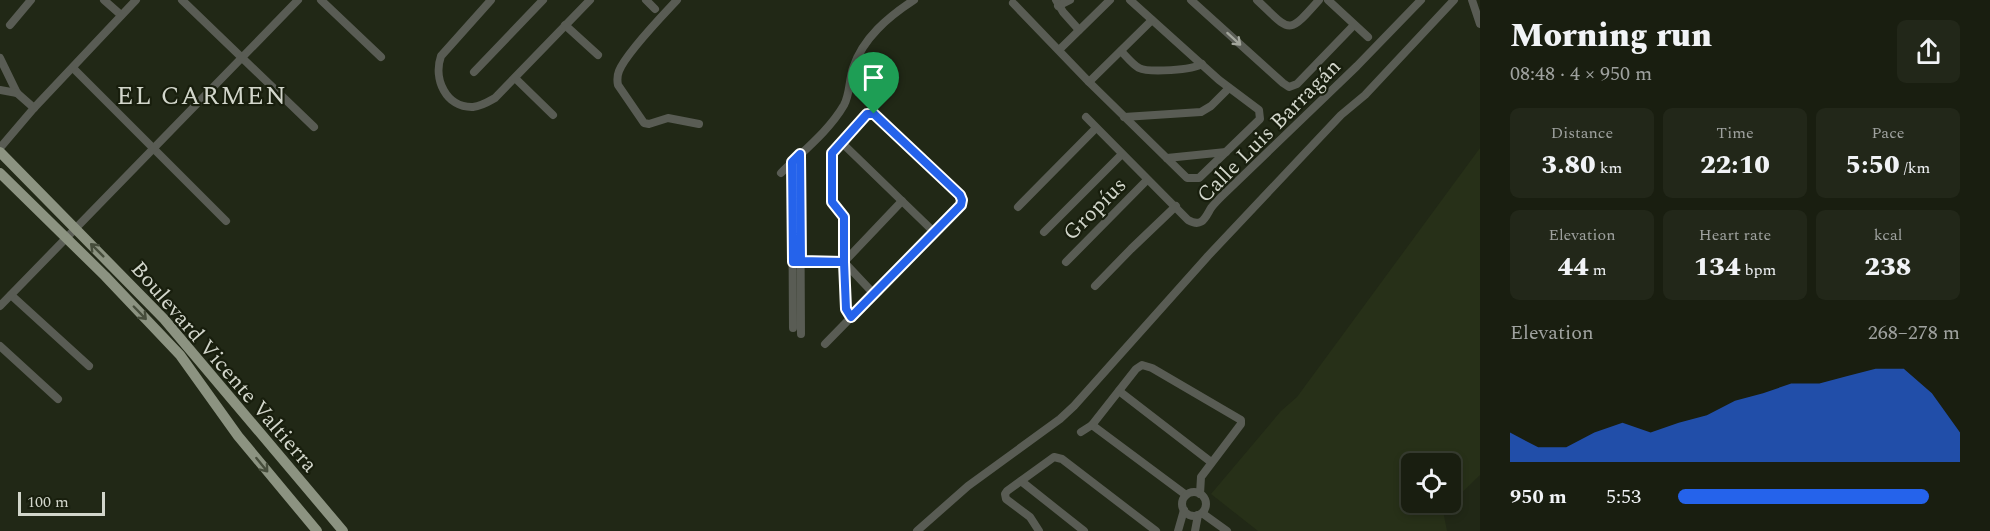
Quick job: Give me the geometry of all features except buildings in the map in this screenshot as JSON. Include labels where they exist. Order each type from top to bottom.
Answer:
[{"type":"main road","name":"Boulevard Vicente Valtierra","points":[[0,150],[171,327],[343,531]]},
{"type":"main road","name":"Boulevard Vicente Valtierra","points":[[0,173],[66,237],[180,355],[238,436],[317,531]]},
{"type":"street","points":[[10,25],[32,0]]},
{"type":"street","points":[[104,0],[121,15]]},
{"type":"street","points":[[0,150],[34,108],[136,0]]},
{"type":"street","points":[[182,0],[314,127]]},
{"type":"street","points":[[0,306],[298,0]]},
{"type":"street","points":[[321,0],[381,57]]},
{"type":"street","points":[[492,0],[441,56],[437,69],[438,78],[447,95],[460,105],[473,107],[495,98],[590,0]]},
{"type":"street","points":[[474,72],[543,0]]},
{"type":"street","points":[[646,0],[655,9]]},
{"type":"street","points":[[678,0],[638,45],[619,71],[618,85],[644,123],[649,124],[668,118],[699,124]]},
{"type":"street","points":[[781,173],[826,128],[845,103],[853,68],[872,34],[893,13],[914,0]]},
{"type":"street","points":[[1069,0],[1057,3],[1079,30]]},
{"type":"street","points":[[1059,50],[1110,0]]},
{"type":"street","points":[[1013,3],[1124,117],[1187,178],[1195,180],[1202,176],[1260,119],[1260,114],[1130,0]]},
{"type":"street","points":[[1191,0],[1289,87],[1298,84],[1354,25]]},
{"type":"street","points":[[1257,0],[1283,24],[1292,26],[1299,22],[1319,0]]},
{"type":"street","points":[[1328,0],[1368,37]]},
{"type":"street","name":"Calle Luis Barragán","points":[[1086,117],[1192,223],[1198,224],[1203,221],[1222,196],[1357,66],[1421,0]]},
{"type":"street","points":[[917,531],[968,486],[1060,419],[1074,406],[1208,256],[1454,0]]},
{"type":"street","points":[[1472,0],[1480,24]]},
{"type":"street","points":[[1089,82],[1152,20]]},
{"type":"street","points":[[565,25],[598,55]]},
{"type":"street","points":[[1121,51],[1136,66],[1144,69],[1192,68],[1202,64]]},
{"type":"street","points":[[0,58],[17,93],[34,108]]},
{"type":"street","points":[[75,70],[226,221]]},
{"type":"street","points":[[515,78],[553,114]]},
{"type":"street","points":[[1124,117],[1201,112],[1229,88]]},
{"type":"street","points":[[0,90],[17,93]]},
{"type":"street","points":[[825,344],[961,205],[960,195],[874,114],[867,114],[832,153],[832,202],[844,217],[846,309],[851,317]]},
{"type":"street","points":[[1018,207],[1096,128]]},
{"type":"street","points":[[841,142],[934,232]]},
{"type":"street","points":[[1167,158],[1226,152]]},
{"type":"street","points":[[796,205],[800,154]]},
{"type":"street","points":[[1044,232],[1122,154]]},
{"type":"street","points":[[792,162],[801,334]]},
{"type":"street","name":"Gropíus","points":[[1066,262],[1147,180]]},
{"type":"street","points":[[797,262],[844,262],[902,201]]},
{"type":"street","points":[[1095,286],[1176,206]]},
{"type":"street","points":[[793,328],[797,262]]},
{"type":"street","points":[[844,262],[874,294]]},
{"type":"street","points":[[11,295],[89,366]]},
{"type":"street","points":[[0,346],[58,399]]},
{"type":"street","points":[[1081,432],[1092,425],[1137,369],[1148,366],[1240,418],[1241,424],[1201,477],[1200,494]]},
{"type":"street","points":[[1119,392],[1211,462]]},
{"type":"street","points":[[1092,425],[1186,495]]},
{"type":"street","points":[[1039,531],[1030,517],[1005,497],[1007,490],[1054,457],[1062,459],[1156,531]]},
{"type":"street","points":[[1021,481],[1084,531]]},
{"type":"street","points":[[1178,531],[1184,510],[1183,502],[1186,495],[1193,492],[1200,494],[1206,502],[1195,531]]},
{"type":"street","points":[[1184,510],[1190,515],[1200,514],[1227,531]]},
{"type":"shaded area","points":[[1480,148],[1480,475],[1461,493],[1461,453],[1401,453],[1401,513],[1443,513],[1447,531],[1258,531],[1211,494],[1281,411],[1297,397]]},
{"type":"district","name":"EL CARMEN","points":[[202,95]]},
{"type":"route","points":[[874,114],[867,114],[834,149],[831,157],[832,202],[844,217],[844,262],[801,261],[800,154],[792,162],[793,262],[844,262],[846,309],[851,317],[961,205],[962,200],[960,195],[874,114]]}]
